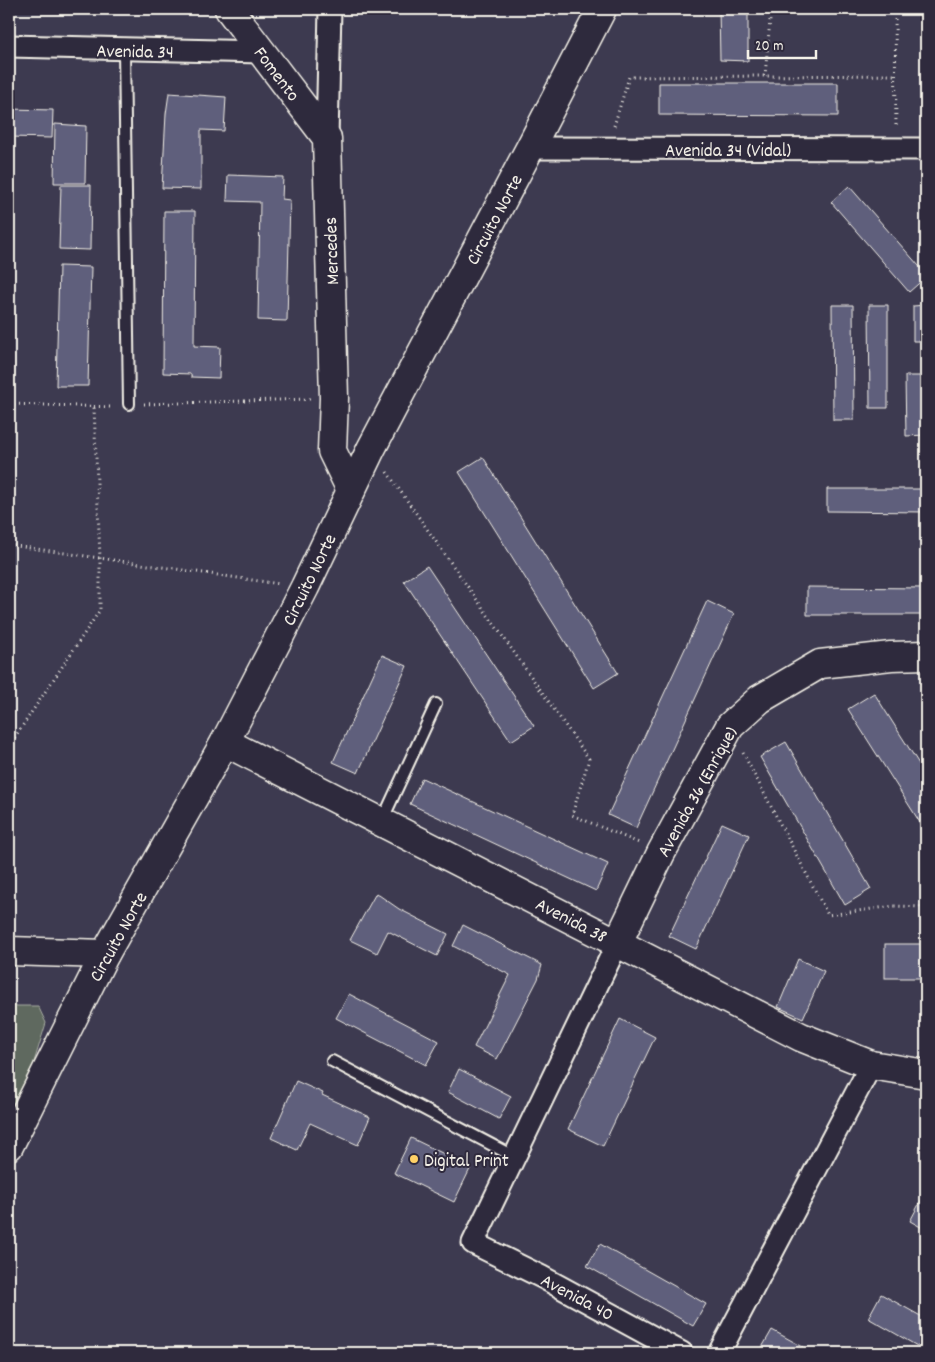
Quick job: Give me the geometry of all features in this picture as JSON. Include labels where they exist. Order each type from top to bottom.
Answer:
[{"type":"street","name":"Fomento","points":[[229,9],[327,138]]},
{"type":"street","name":"Mercedes","points":[[330,9],[327,138],[334,398],[332,451],[351,490]]},
{"type":"street","name":"Circuito Norte","points":[[9,1146],[105,954],[225,742],[306,587],[371,449],[602,9]]},
{"type":"street","name":"Avenida 34","points":[[9,46],[262,52]]},
{"type":"street","name":"Avenida 34 (Vidal)","points":[[530,148],[926,149]]},
{"type":"street","name":"Avenida 36 (Enrique)","points":[[618,942],[661,853],[730,726],[760,699],[820,664],[890,656],[926,655]]},
{"type":"street","name":"Avenida 38","points":[[225,742],[801,1037],[871,1065],[926,1074]]},
{"type":"street","points":[[515,1157],[618,942]]},
{"type":"street","points":[[9,951],[105,954]]},
{"type":"street","points":[[719,1353],[871,1065]]},
{"type":"street","name":"Avenida 40","points":[[515,1157],[472,1243],[582,1298],[682,1353]]},
{"type":"lane","points":[[124,50],[129,404]]},
{"type":"lane","points":[[382,822],[436,704]]},
{"type":"lane","points":[[332,1061],[515,1157]]},
{"type":"path","points":[[765,76],[771,9]]},
{"type":"path","points":[[895,9],[896,149]]},
{"type":"path","points":[[608,148],[629,77],[896,75]]},
{"type":"path","points":[[9,404],[121,407],[129,404],[334,398]]},
{"type":"path","points":[[9,746],[100,610],[100,558],[94,407]]},
{"type":"path","points":[[371,449],[589,759],[572,815],[661,853]]},
{"type":"path","points":[[9,545],[306,587]]},
{"type":"path","points":[[730,726],[828,915],[894,906],[926,907]]},
{"type":"green space","points":[[9,1006],[38,1006],[46,1023],[33,1065],[9,1112]]},
{"type":"building","points":[[719,9],[748,9],[748,61],[720,60]]},
{"type":"building","points":[[926,9],[926,56],[925,56]]},
{"type":"building","points":[[659,83],[838,83],[838,116],[659,115]]},
{"type":"building","points":[[169,93],[226,97],[224,131],[201,130],[201,189],[162,188]]},
{"type":"building","points":[[9,109],[53,110],[52,138],[9,137]]},
{"type":"building","points":[[55,124],[86,126],[85,183],[54,183]]},
{"type":"building","points":[[228,175],[283,177],[282,199],[290,200],[287,321],[258,320],[260,202],[227,201]]},
{"type":"building","points":[[61,185],[91,185],[90,250],[59,249]]},
{"type":"building","points":[[849,186],[926,274],[926,277],[909,292],[831,202]]},
{"type":"building","points":[[164,211],[195,211],[194,346],[220,347],[219,378],[163,373]]},
{"type":"building","points":[[59,266],[91,267],[88,386],[56,386]]},
{"type":"building","points":[[832,305],[853,305],[854,420],[833,420]]},
{"type":"building","points":[[869,305],[888,305],[888,408],[870,408]]},
{"type":"building","points":[[926,305],[926,341],[913,341],[913,306]]},
{"type":"building","points":[[905,376],[926,376],[926,435],[906,436]]},
{"type":"building","points":[[483,457],[618,673],[594,688],[459,472]]},
{"type":"building","points":[[827,489],[926,489],[926,512],[827,511]]},
{"type":"building","points":[[427,566],[534,726],[511,741],[404,581]]},
{"type":"building","points":[[807,587],[926,588],[926,615],[807,615]]},
{"type":"building","points":[[707,601],[734,614],[636,828],[608,815]]},
{"type":"building","points":[[382,655],[407,666],[358,773],[333,762]]},
{"type":"building","points":[[874,693],[926,775],[926,832],[848,709]]},
{"type":"building","points":[[786,742],[871,889],[845,905],[760,757]]},
{"type":"building","points":[[422,778],[608,864],[596,891],[410,804]]},
{"type":"building","points":[[722,823],[749,835],[696,949],[669,936]]},
{"type":"building","points":[[376,893],[399,909],[448,934],[437,956],[388,931],[377,953],[350,940]]},
{"type":"building","points":[[463,925],[542,965],[538,979],[497,1059],[474,1047],[510,975],[453,946]]},
{"type":"building","points":[[885,944],[926,944],[926,978],[885,978]]},
{"type":"building","points":[[798,959],[824,971],[803,1018],[778,1007]]},
{"type":"building","points":[[349,994],[439,1041],[426,1065],[336,1018]]},
{"type":"building","points":[[620,1019],[655,1037],[603,1146],[568,1129]]},
{"type":"building","points":[[459,1069],[511,1096],[499,1119],[448,1092]]},
{"type":"building","points":[[296,1081],[370,1117],[358,1145],[310,1123],[297,1150],[271,1138]]},
{"type":"building","points":[[411,1138],[471,1167],[454,1202],[394,1173]]},
{"type":"building","points":[[926,1194],[926,1230],[910,1221]]},
{"type":"building","points":[[600,1244],[706,1304],[693,1326],[587,1266]]},
{"type":"building","points":[[881,1294],[926,1319],[926,1351],[868,1318]]},
{"type":"building","points":[[772,1330],[814,1353],[764,1353],[760,1351]]},
{"type":"place","name":"Digital Print","points":[[414,1159]]}]
